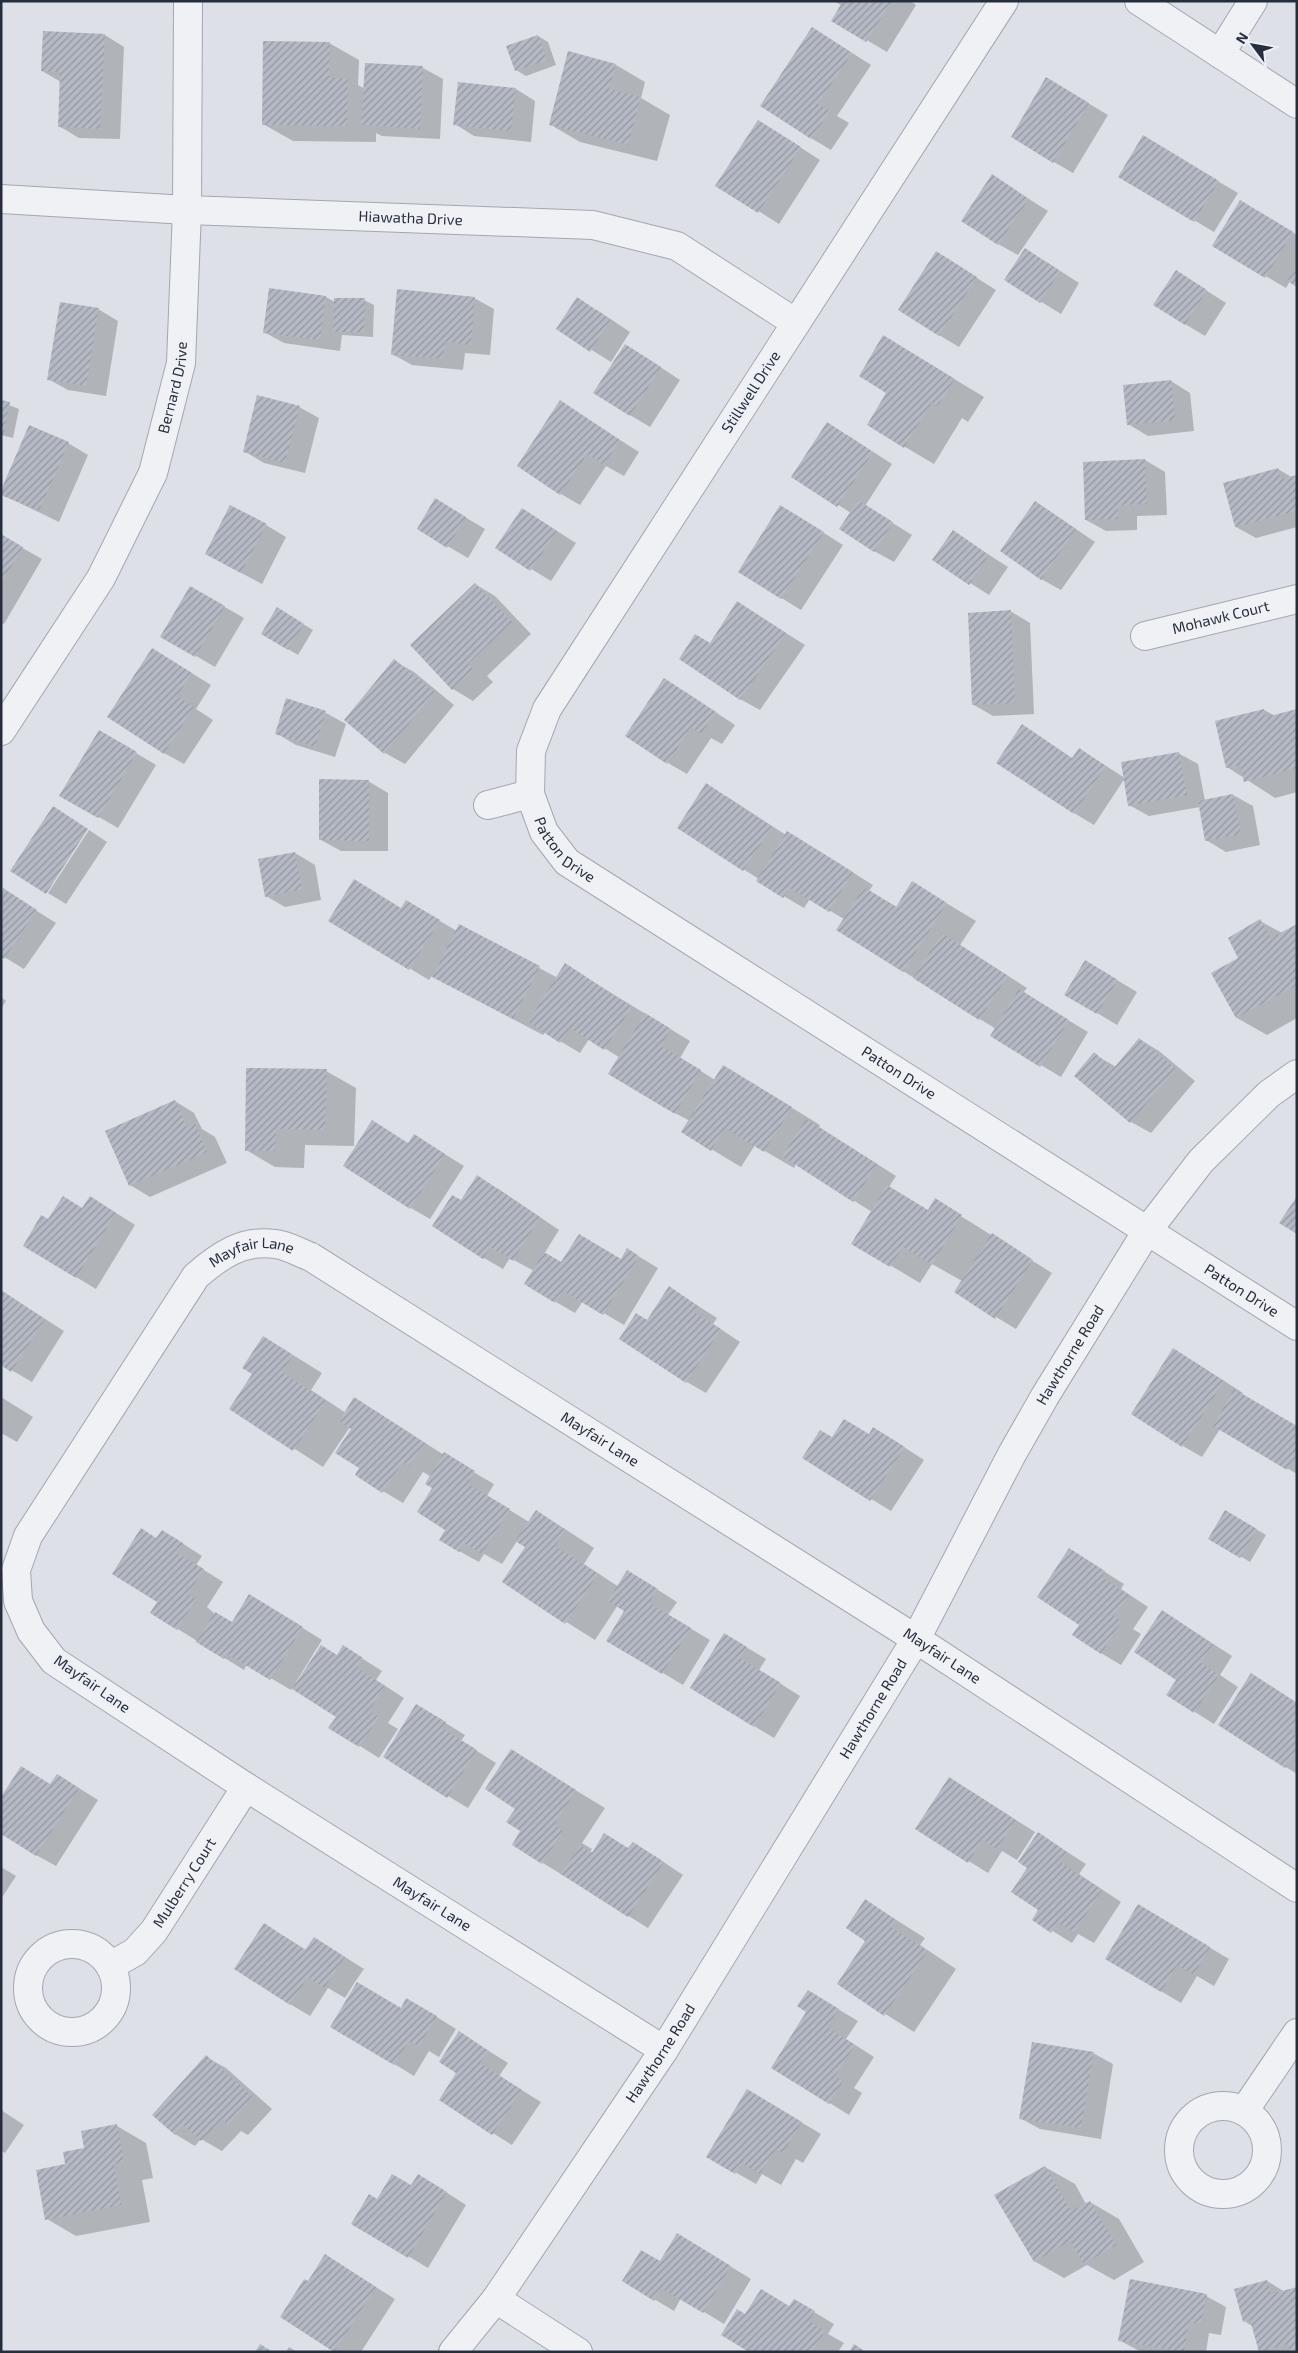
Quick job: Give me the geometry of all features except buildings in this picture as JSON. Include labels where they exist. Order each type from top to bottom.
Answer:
[{"type":"street","name":"Bernard Drive","points":[[1,731],[100,578],[153,472],[181,363],[187,210],[188,1]]},
{"type":"street","name":"Stillwell Drive","points":[[530,794],[531,751],[547,709],[1004,1]]},
{"type":"street","points":[[1140,1],[1297,104]]},
{"type":"street","points":[[1220,54],[1254,1]]},
{"type":"street","name":"Hiawatha Drive","points":[[1,199],[187,210],[593,225],[677,246],[796,323]]},
{"type":"street","name":"Mohawk Court","points":[[1144,636],[1297,599]]},
{"type":"street","points":[[488,805],[530,794]]},
{"type":"street","name":"Patton Drive","points":[[530,794],[544,832],[567,862],[1297,1326]]},
{"type":"street","name":"Hawthorne Road","points":[[453,2352],[496,2299],[664,2050],[916,1639],[1012,1454],[1045,1396],[1147,1231],[1201,1161],[1269,1094],[1297,1074]]},
{"type":"street","name":"Mayfair Lane","points":[[664,2050],[246,1787],[54,1660],[31,1631],[18,1601],[16,1570],[28,1536],[196,1276],[219,1256],[248,1244],[276,1244],[311,1257],[916,1639],[1297,1888]]},
{"type":"street","name":"Mulberry Court","points":[[110,1966],[135,1952],[154,1931],[246,1787]]},
{"type":"street","points":[[1244,2111],[1297,2033]]},
{"type":"street","points":[[496,2299],[578,2352]]}]
